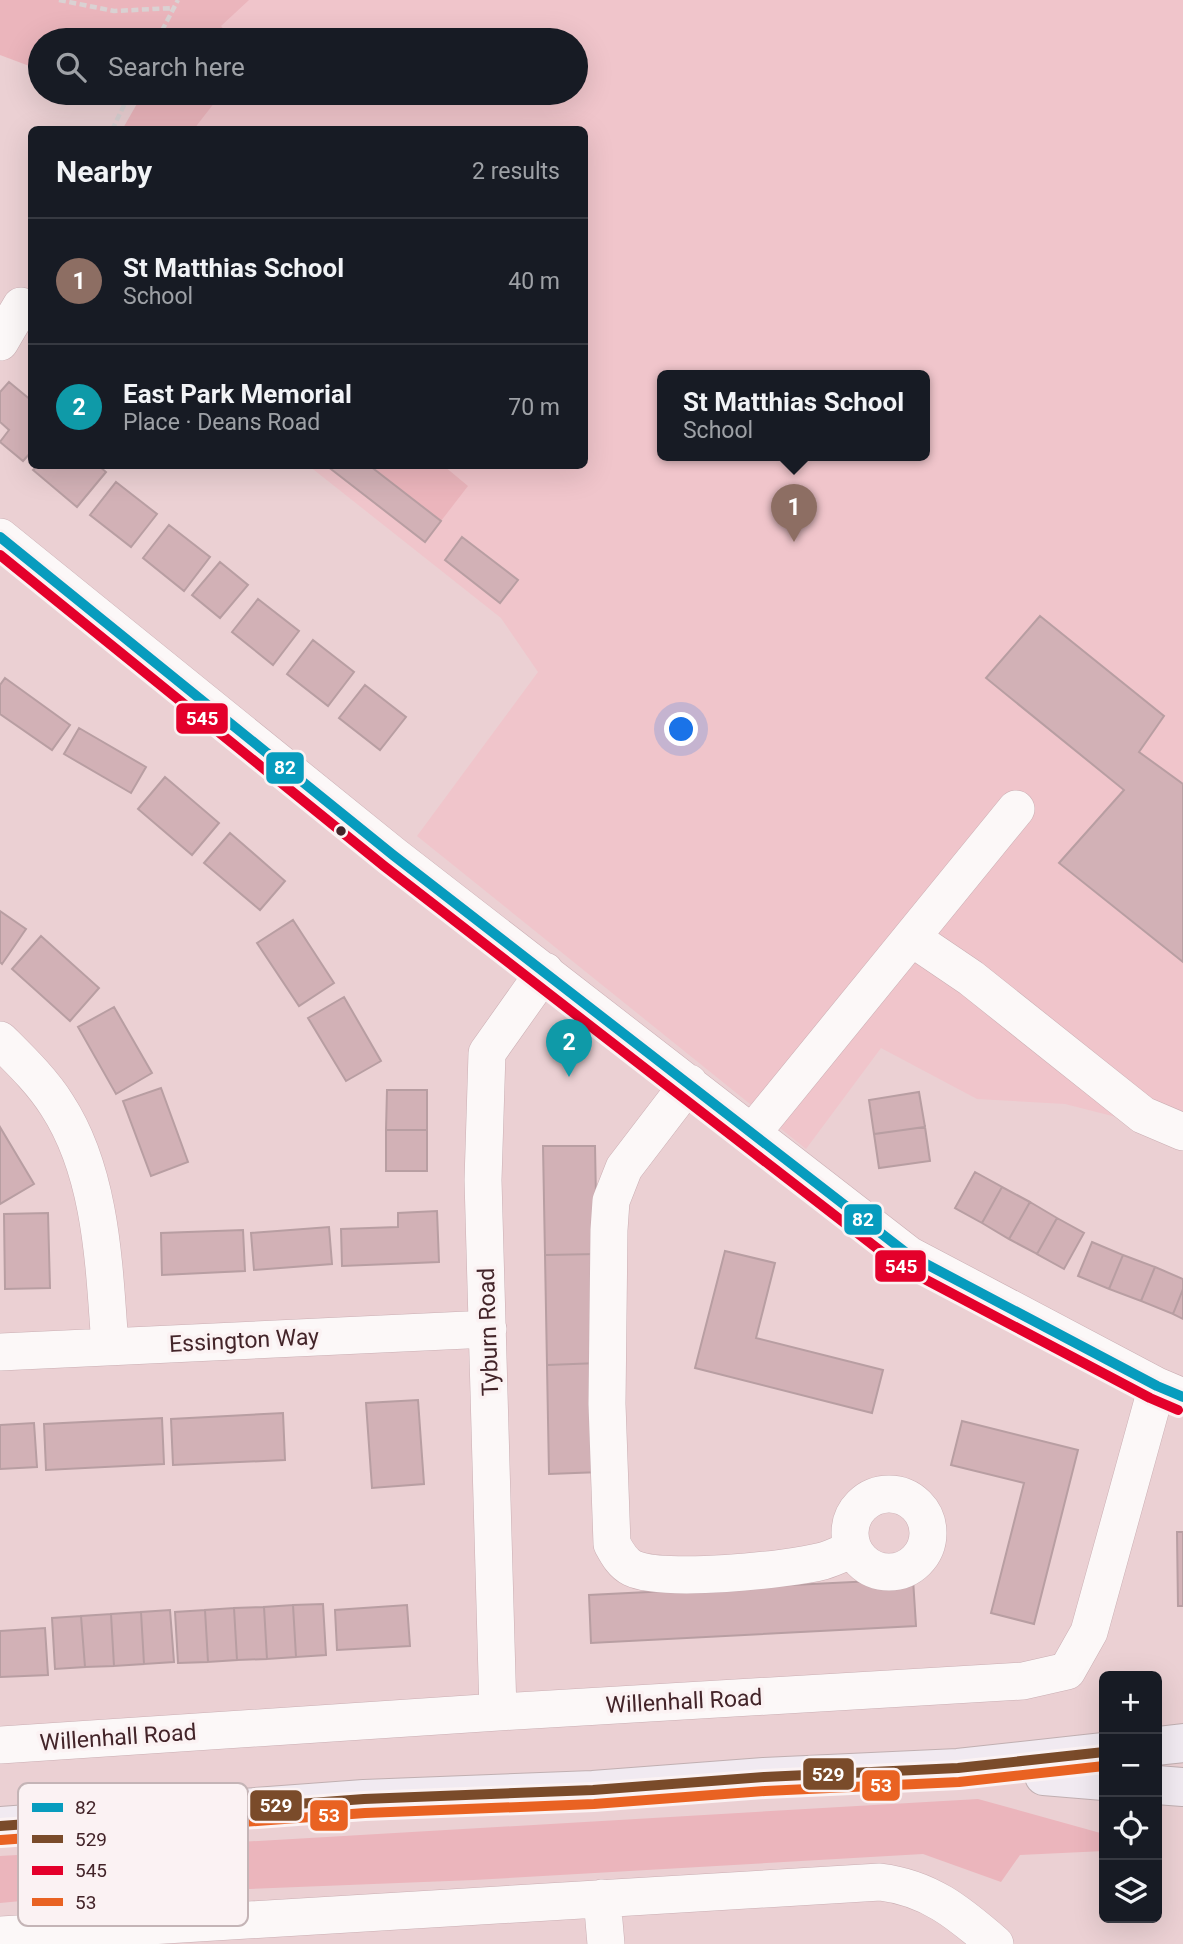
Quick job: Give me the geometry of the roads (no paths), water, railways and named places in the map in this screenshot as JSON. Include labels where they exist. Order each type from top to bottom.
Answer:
[{"type":"highway","points":[[1162,1745],[1183,1743]]},
{"type":"highway","points":[[248,1808],[364,1799],[593,1790],[764,1777],[958,1768],[1099,1753]]},
{"type":"highway","points":[[958,1768],[1099,1781]]},
{"type":"highway","points":[[1162,1785],[1183,1787]]},
{"type":"highway","points":[[0,1826],[18,1825]]},
{"type":"street","points":[[0,342],[21,306]]},
{"type":"street","points":[[0,537],[393,855],[909,1255],[1170,1392]]},
{"type":"street","points":[[752,1133],[1017,810]]},
{"type":"street","points":[[912,938],[971,978],[1143,1115],[1183,1132]]},
{"type":"street","name":"Tyburn Road","points":[[498,1712],[483,1180],[487,1053],[545,971]]},
{"type":"street","points":[[0,1040],[32,1072],[57,1105],[74,1139],[88,1178],[97,1219],[105,1269],[110,1346]]},
{"type":"street","points":[[689,1083],[624,1168],[611,1201],[607,1404],[612,1544],[629,1567],[647,1574],[717,1574],[775,1569],[826,1560],[853,1549]]},
{"type":"street","name":"Essington Way","points":[[0,1352],[488,1329]]},
{"type":"street","name":"Willenhall Road","points":[[0,1745],[1023,1681],[1067,1671],[1090,1632],[1170,1392]]},
{"type":"street","points":[[248,1920],[880,1882],[904,1885],[956,1910],[995,1944]]},
{"type":"street","points":[[603,1898],[606,1944]]},
{"type":"street","points":[[0,1935],[147,1926]]},
{"type":"place","name":"St Matthias School","points":[[794,542]]},
{"type":"place","name":"East Park Memorial","points":[[569,1077]]}]
